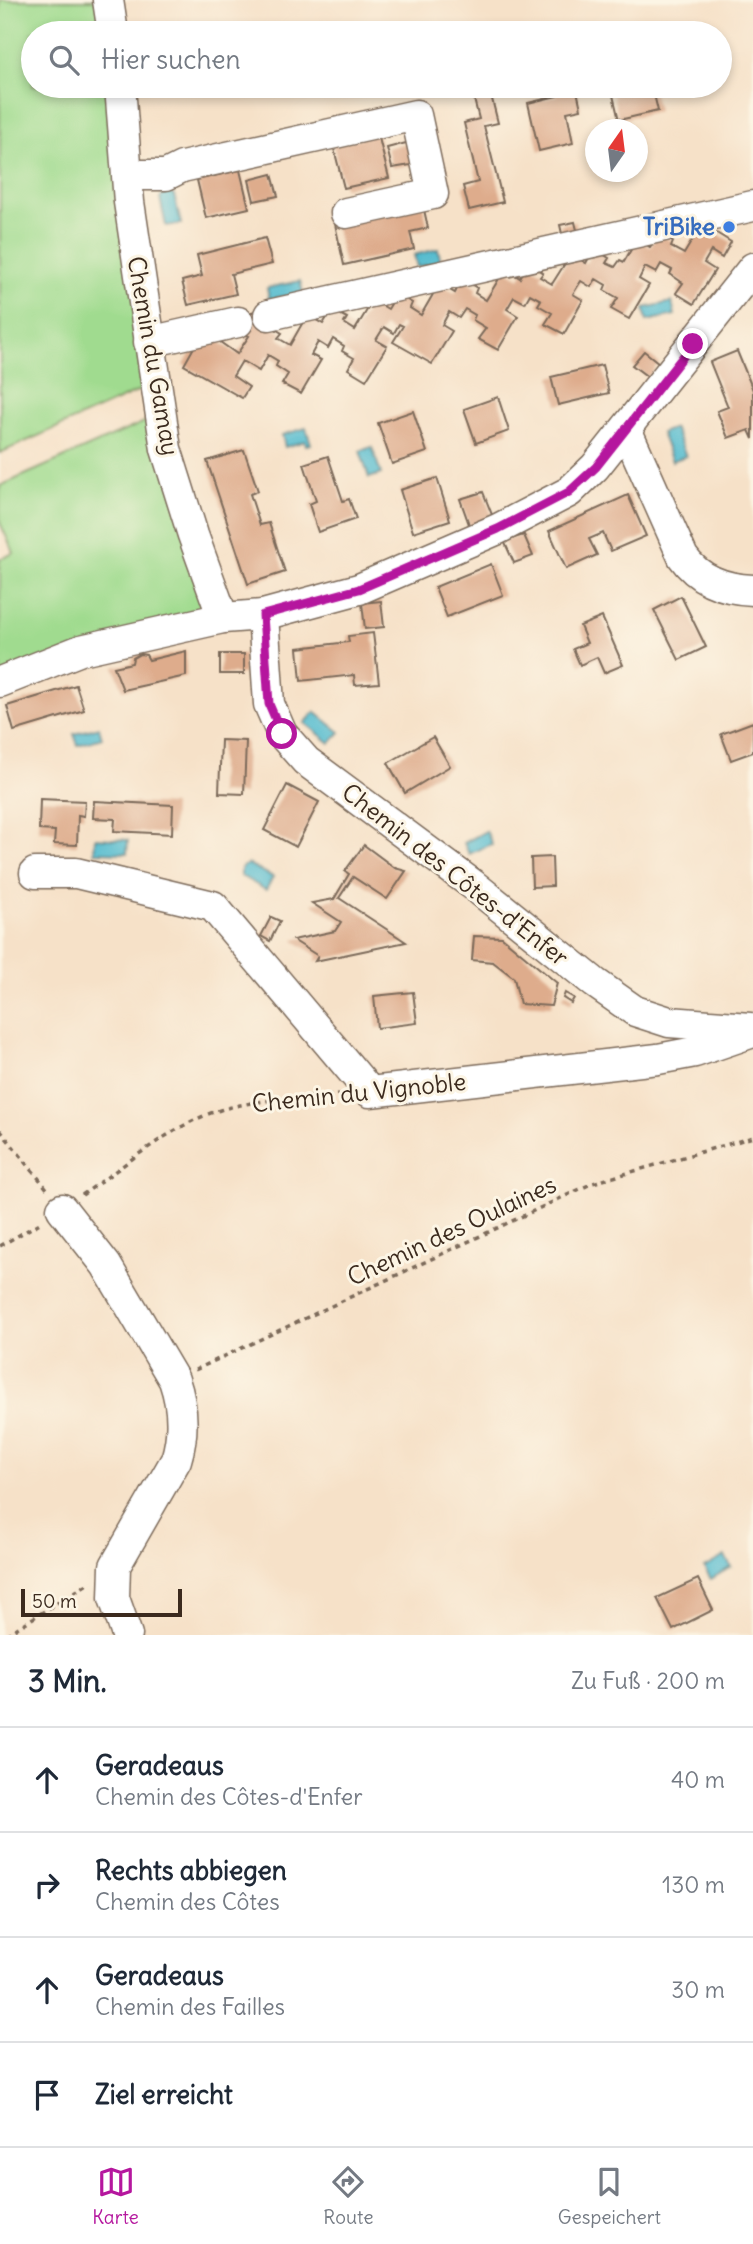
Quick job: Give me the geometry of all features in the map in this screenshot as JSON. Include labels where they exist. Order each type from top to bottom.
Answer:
[{"type":"street","points":[[108,0],[111,21]]},
{"type":"street","name":"Chemin du Gamay","points":[[121,98],[129,202],[166,449],[192,535],[223,618]]},
{"type":"street","points":[[128,175],[166,175],[182,167],[416,115],[433,194],[346,213]]},
{"type":"street","points":[[269,315],[753,206]]},
{"type":"street","points":[[0,682],[80,650],[223,618],[263,615],[359,589],[498,529],[583,481],[753,268]]},
{"type":"street","points":[[149,342],[238,322]]},
{"type":"street","points":[[626,429],[683,557],[692,570],[719,584],[753,590]]},
{"type":"street","name":"Chemin des Côtes-d'Enfer","points":[[263,615],[269,704],[282,734],[306,761],[472,884],[595,983],[635,1011],[668,1022],[753,1030]]},
{"type":"street","points":[[35,873],[76,873],[213,906],[370,1092]]},
{"type":"street","name":"Chemin du Vignoble","points":[[370,1092],[658,1059],[695,1052],[753,1030]]},
{"type":"street","points":[[62,1209],[106,1265],[174,1380],[182,1422],[181,1442],[176,1460],[115,1566],[114,1598],[127,1635]]},
{"type":"path","name":"Chemin du Vignoble","points":[[0,1247],[62,1209],[182,1127],[219,1110],[268,1101],[370,1092]]},
{"type":"path","points":[[0,1130],[62,1209]]},
{"type":"path","name":"Chemin des Oulaines","points":[[174,1380],[593,1184],[753,1137]]},
{"type":"path","points":[[6,1635],[76,1591]]},
{"type":"green space","points":[[0,0],[108,0],[111,21],[21,21],[21,98],[119,98],[146,388],[0,453]]},
{"type":"green space","points":[[151,419],[209,602],[203,611],[0,676],[0,559],[14,553],[0,523],[0,486]]},
{"type":"water","points":[[167,192],[174,195],[181,224],[166,226],[160,198]]},
{"type":"water","points":[[438,249],[441,262],[417,267],[414,255]]},
{"type":"water","points":[[300,281],[303,293],[269,299],[267,288]]},
{"type":"water","points":[[672,302],[675,315],[647,321],[644,308]]},
{"type":"water","points":[[306,428],[311,444],[306,445],[305,441],[285,447],[282,435]]},
{"type":"water","points":[[674,428],[686,456],[672,461],[661,433]]},
{"type":"water","points":[[372,447],[381,474],[369,478],[360,451]]},
{"type":"water","points":[[315,712],[340,732],[330,743],[305,723]]},
{"type":"water","points":[[99,727],[102,738],[78,745],[74,734]]},
{"type":"water","points":[[486,831],[492,844],[469,854],[464,843]]},
{"type":"water","points":[[95,838],[128,840],[127,853],[94,852]]},
{"type":"water","points":[[248,864],[273,877],[266,890],[241,876],[241,868]]},
{"type":"water","points":[[725,1556],[731,1567],[711,1579],[704,1568]]},
{"type":"building","points":[[492,98],[498,123],[484,126],[503,202],[469,210],[463,186],[478,182],[464,123],[479,119],[474,99]]},
{"type":"building","points":[[549,98],[579,98],[581,109],[567,112],[573,143],[539,151],[528,103]]},
{"type":"building","points":[[614,98],[655,98],[658,111],[619,119]]},
{"type":"building","points":[[378,134],[389,178],[344,188],[333,145]]},
{"type":"building","points":[[410,142],[417,164],[392,168],[387,148]]},
{"type":"building","points":[[240,170],[249,208],[206,218],[197,180]]},
{"type":"building","points":[[272,174],[278,196],[254,201],[249,180]]},
{"type":"building","points":[[423,205],[428,228],[410,232],[414,249],[344,265],[335,224]]},
{"type":"building","points":[[575,222],[578,234],[563,238],[560,225]]},
{"type":"building","points":[[702,224],[731,242],[722,258],[711,251],[704,263],[715,270],[694,304],[676,293],[683,283],[670,274],[672,270],[661,264],[656,273],[645,267],[639,279],[649,285],[629,319],[611,309],[618,298],[604,290],[606,285],[596,279],[591,287],[581,281],[573,294],[583,300],[564,334],[545,324],[552,313],[538,305],[541,300],[530,294],[525,303],[514,297],[507,309],[518,316],[498,350],[478,339],[486,328],[473,320],[475,315],[465,309],[459,318],[449,312],[442,325],[452,331],[432,364],[393,342],[403,326],[399,324],[394,333],[384,327],[376,340],[387,346],[366,380],[348,369],[354,358],[342,351],[344,346],[333,339],[328,348],[318,342],[311,355],[321,360],[301,394],[282,384],[288,374],[276,366],[278,361],[268,355],[259,371],[242,361],[233,376],[249,387],[242,398],[184,365],[198,340],[213,337],[237,354],[249,336],[244,334],[240,315],[263,309],[267,324],[282,333],[278,338],[290,345],[307,315],[323,324],[332,310],[347,318],[344,323],[355,330],[373,300],[388,309],[397,294],[412,303],[410,308],[421,315],[439,284],[455,293],[462,279],[477,288],[475,293],[486,300],[505,269],[520,278],[528,263],[543,273],[540,277],[552,284],[571,254],[586,263],[594,249],[609,258],[606,263],[615,267],[620,260],[624,262],[637,239],[650,247],[658,234],[673,242],[671,247],[684,254]]},
{"type":"building","points":[[265,238],[272,264],[231,274],[236,294],[188,305],[182,281],[202,276],[197,255]]},
{"type":"building","points":[[644,351],[659,363],[648,377],[632,365]]},
{"type":"building","points":[[737,351],[753,390],[753,439],[749,430],[728,438],[717,411],[728,407],[710,362]]},
{"type":"building","points":[[602,365],[609,393],[558,405],[551,377]]},
{"type":"building","points":[[498,397],[509,431],[476,443],[464,409]]},
{"type":"building","points":[[413,411],[427,452],[392,464],[378,423]]},
{"type":"building","points":[[244,450],[258,491],[250,494],[260,525],[269,523],[285,572],[248,584],[207,461]]},
{"type":"building","points":[[328,456],[343,501],[349,499],[356,519],[318,532],[309,504],[316,501],[304,464]]},
{"type":"building","points":[[437,478],[450,520],[413,532],[400,490]]},
{"type":"building","points":[[483,492],[494,520],[471,530],[460,499]]},
{"type":"building","points":[[628,495],[646,536],[611,551],[603,533],[589,539],[597,555],[566,569],[549,531]]},
{"type":"building","points":[[524,535],[533,556],[514,563],[504,541]]},
{"type":"building","points":[[491,564],[503,595],[447,617],[435,587]]},
{"type":"building","points":[[681,596],[706,647],[679,660],[654,610]]},
{"type":"building","points":[[381,601],[384,627],[365,629],[362,603]]},
{"type":"building","points":[[602,617],[623,665],[604,673],[597,657],[580,665],[573,649],[587,643],[580,626]]},
{"type":"building","points":[[373,633],[379,683],[355,685],[354,675],[301,681],[298,648],[349,642],[348,636]]},
{"type":"building","points":[[186,651],[186,676],[123,690],[114,667],[132,663],[133,658],[140,654],[146,655],[149,660]]},
{"type":"building","points":[[220,654],[244,654],[244,674],[220,674]]},
{"type":"building","points":[[76,685],[84,710],[14,731],[7,706]]},
{"type":"building","points":[[753,722],[753,752],[731,760],[721,734]]},
{"type":"building","points":[[433,737],[450,766],[405,793],[388,763]]},
{"type":"building","points":[[221,740],[246,741],[244,794],[219,793]]},
{"type":"building","points":[[287,785],[319,802],[296,847],[264,830]]},
{"type":"building","points":[[40,799],[85,801],[84,816],[78,815],[77,845],[54,844],[55,831],[39,830]]},
{"type":"building","points":[[94,801],[173,805],[172,834],[114,831],[115,819],[93,818]]},
{"type":"building","points":[[364,845],[395,868],[406,871],[387,899],[353,877],[339,898],[406,942],[315,961],[318,956],[293,940],[335,931],[341,922],[312,903],[334,899],[349,874],[345,871]]},
{"type":"building","points":[[552,857],[553,886],[532,887],[531,858]]},
{"type":"building","points":[[271,917],[280,921],[270,941],[261,936]]},
{"type":"building","points":[[474,936],[502,937],[557,983],[551,1006],[520,1004],[514,978],[493,962],[472,960]]},
{"type":"building","points":[[413,992],[417,1023],[377,1028],[374,996]]},
{"type":"building","points":[[565,993],[574,998],[571,1003],[563,998]]},
{"type":"building","points":[[698,1579],[713,1610],[673,1630],[657,1598]]},
{"type":"place","name":"TriBike","points":[[729,227]]},
{"type":"route","points":[[282,734],[269,704],[263,615],[359,589],[498,529],[569,492],[596,467],[693,344]]}]
